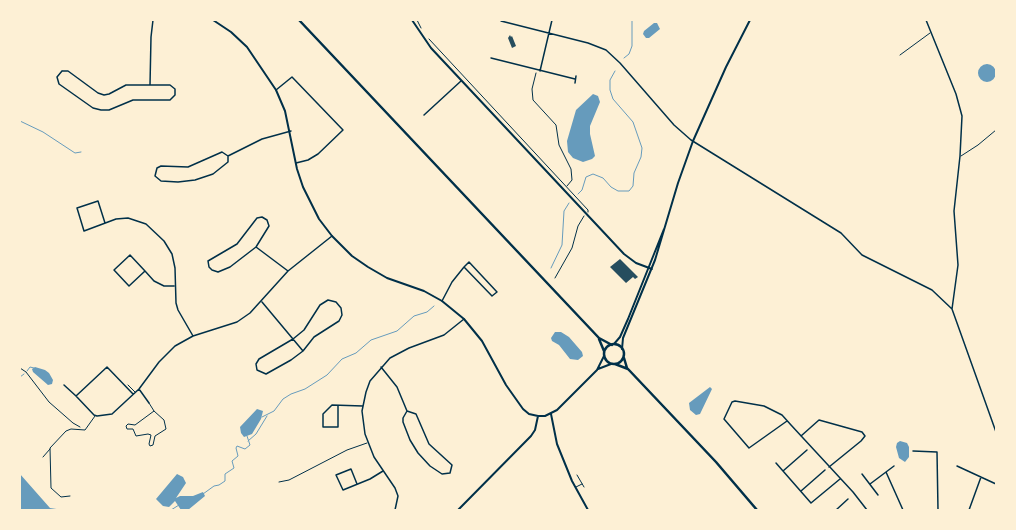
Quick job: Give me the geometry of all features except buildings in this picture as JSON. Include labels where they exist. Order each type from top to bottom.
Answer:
[{"type":"main road","points":[[300,20],[599,338],[606,361],[628,369]]},
{"type":"main road","points":[[599,338],[622,349],[628,369],[716,462],[757,510]]},
{"type":"main road","points":[[604,352],[607,347],[614,344]]},
{"type":"main road","points":[[616,364],[621,361],[623,356]]},
{"type":"street","points":[[150,84],[151,37],[153,20]]},
{"type":"street","points":[[213,20],[231,32],[247,47],[276,90],[285,111],[291,131],[296,163],[303,187],[310,203],[332,236],[352,256],[368,267],[387,278],[424,291],[442,301],[464,319],[482,341],[517,401],[526,412],[538,416],[551,414],[597,370],[604,356]]},
{"type":"street","points":[[412,20],[431,48],[629,259],[652,269]]},
{"type":"street","points":[[540,71],[552,20]]},
{"type":"street","points":[[622,349],[623,338],[652,269],[693,141],[726,67],[750,20]]},
{"type":"street","points":[[926,20],[960,105],[962,128],[954,211],[958,265],[952,309]]},
{"type":"street","points":[[501,21],[508,21],[549,34],[588,43],[606,50],[613,55],[674,125],[693,141],[841,234],[862,255],[932,290],[952,309],[996,432]]},
{"type":"street","points":[[491,58],[575,80]]},
{"type":"street","points":[[62,71],[68,71],[98,93],[104,95],[126,85],[150,84],[170,85],[175,89],[175,95],[170,100],[133,100],[109,110],[101,110],[93,108],[59,84],[57,77],[62,71]]},
{"type":"street","points":[[575,83],[576,76]]},
{"type":"street","points":[[276,90],[292,77],[343,130],[318,154],[308,160],[296,163]]},
{"type":"street","points":[[424,115],[461,81]]},
{"type":"street","points":[[228,156],[262,139],[291,131]]},
{"type":"street","points":[[222,152],[228,156],[228,162],[225,165],[212,174],[195,180],[178,182],[162,181],[155,176],[157,168],[161,166],[188,167],[222,152]]},
{"type":"street","points":[[105,223],[98,201],[76,208],[84,230],[105,223],[116,219],[128,218],[140,221],[153,228],[164,241],[172,254],[175,268],[175,286],[178,310],[192,336]]},
{"type":"street","points":[[262,217],[267,220],[269,226],[256,247],[230,267],[218,272],[209,267],[208,261],[237,244],[257,218],[262,217]]},
{"type":"street","points":[[614,344],[620,337],[628,319],[647,267],[666,224]]},
{"type":"street","points":[[64,385],[96,415],[112,414],[139,389],[166,354],[184,340],[192,336],[237,322],[262,302],[288,271],[332,236]]},
{"type":"street","points":[[256,247],[288,271]]},
{"type":"street","points":[[146,271],[129,286],[114,270],[130,255],[146,271],[154,281],[164,286],[175,286]]},
{"type":"street","points":[[442,301],[452,282],[464,267],[469,262],[497,292],[492,296],[464,267]]},
{"type":"street","points":[[332,301],[339,304],[342,311],[339,321],[314,337],[303,351],[291,360],[266,374],[257,370],[256,364],[259,359],[293,339],[304,330],[322,303],[332,301]]},
{"type":"street","points":[[262,302],[303,351]]},
{"type":"street","points":[[395,510],[398,496],[395,488],[383,471],[367,443],[363,425],[363,406],[369,384],[381,367],[401,352],[444,335],[464,319]]},
{"type":"street","points":[[597,370],[612,364]]},
{"type":"street","points":[[76,396],[107,367],[133,394]]},
{"type":"street","points":[[381,367],[397,387],[407,411],[416,414],[429,444],[452,465],[450,473],[442,474],[430,466],[418,453],[410,440],[403,422],[403,418],[407,411]]},
{"type":"street","points":[[139,389],[148,403]]},
{"type":"street","points":[[787,421],[750,448],[724,420],[732,402],[735,401],[764,406],[782,415],[867,510]]},
{"type":"street","points":[[338,406],[338,427],[323,427],[323,414],[332,405],[363,406]]},
{"type":"street","points":[[551,414],[557,444],[575,487],[588,510]]},
{"type":"street","points":[[458,510],[531,436],[535,430],[538,416]]},
{"type":"street","points":[[801,436],[819,420],[862,432],[865,436],[861,441],[829,467]]},
{"type":"street","points":[[783,471],[807,450]]},
{"type":"street","points":[[913,452],[937,452],[938,510]]},
{"type":"street","points":[[776,463],[811,503],[840,479]]},
{"type":"street","points":[[870,484],[894,466]]},
{"type":"street","points":[[957,466],[996,484]]},
{"type":"street","points":[[357,484],[351,469],[336,475],[343,490],[357,484],[383,471]]},
{"type":"street","points":[[801,491],[825,470]]},
{"type":"street","points":[[886,472],[903,510]]},
{"type":"street","points":[[862,474],[878,495]]},
{"type":"street","points":[[969,510],[981,477]]},
{"type":"street","points":[[836,510],[848,499]]},
{"type":"lane","points":[[900,55],[931,33]]},
{"type":"lane","points":[[960,156],[978,145],[996,130]]},
{"type":"lane","points":[[128,385],[135,392]]},
{"type":"lane","points":[[148,403],[164,420],[166,429],[155,436],[153,445],[150,446],[151,435],[136,436],[133,429],[127,429],[126,426],[128,424],[135,425],[154,411]]},
{"type":"lane","points":[[43,457],[66,431],[71,429],[85,430],[96,415]]},
{"type":"lane","points":[[279,482],[289,480],[347,450],[367,443]]},
{"type":"lane","points":[[50,448],[51,488],[61,497],[70,496]]},
{"type":"lane","points":[[577,475],[584,487]]},
{"type":"lane","points":[[575,487],[582,484]]},
{"type":"path","points":[[417,20],[422,29]]},
{"type":"path","points":[[426,36],[588,210],[581,220],[572,248],[554,278]]},
{"type":"path","points":[[536,70],[532,89],[533,100],[556,125],[559,145],[571,169],[572,180],[566,187]]},
{"type":"path","points":[[20,368],[26,372],[49,402],[73,423],[85,430]]},
{"type":"water","points":[[654,23],[657,23],[660,29],[649,38],[646,38],[643,34],[644,31]]},
{"type":"water","points":[[983,64],[991,64],[996,69],[994,80],[991,82],[983,82],[978,77],[978,69]]},
{"type":"water","points":[[593,94],[598,96],[600,102],[590,126],[590,134],[595,156],[592,159],[583,162],[573,158],[568,152],[567,141],[576,110]]},
{"type":"water","points":[[555,332],[561,332],[569,337],[582,352],[583,356],[578,360],[570,359],[559,345],[552,341],[551,338]]},
{"type":"water","points":[[35,367],[49,373],[53,380],[52,384],[48,385],[33,372],[32,369]]},
{"type":"water","points":[[710,387],[712,389],[700,414],[696,415],[690,410],[689,403]]},
{"type":"water","points":[[257,409],[263,411],[261,419],[252,434],[244,437],[241,433],[240,427]]},
{"type":"water","points":[[900,441],[907,443],[909,447],[909,457],[905,462],[899,458],[896,447],[897,443]]},
{"type":"water","points":[[20,474],[50,508],[63,510],[20,510]]},
{"type":"water","points":[[177,474],[183,477],[186,483],[176,498],[180,496],[193,496],[203,492],[205,496],[188,510],[181,510],[175,501],[169,507],[163,506],[156,499]]},
{"type":"waterway","points":[[624,58],[629,54],[632,46],[632,20]]},
{"type":"waterway","points":[[578,194],[582,190],[586,177],[593,174],[603,178],[611,187],[618,191],[629,191],[633,186],[634,173],[641,157],[642,148],[633,122],[613,99],[610,90],[610,80],[615,71]]},
{"type":"waterway","points":[[20,121],[43,132],[75,153],[81,152]]},
{"type":"waterway","points":[[551,268],[562,245],[564,211],[569,203]]},
{"type":"waterway","points":[[262,417],[274,411],[283,399],[291,394],[305,389],[327,375],[342,359],[356,353],[371,340],[397,331],[414,316],[427,312],[434,306]]},
{"type":"waterway","points":[[27,371],[30,367],[34,368]]},
{"type":"waterway","points":[[20,377],[24,374]]},
{"type":"waterway","points":[[248,441],[256,434],[267,416]]},
{"type":"waterway","points":[[203,494],[214,486],[225,481],[225,474],[234,468],[232,461],[238,456],[237,446],[245,449],[250,445],[247,436]]},
{"type":"waterway","points":[[171,510],[179,505]]}]
